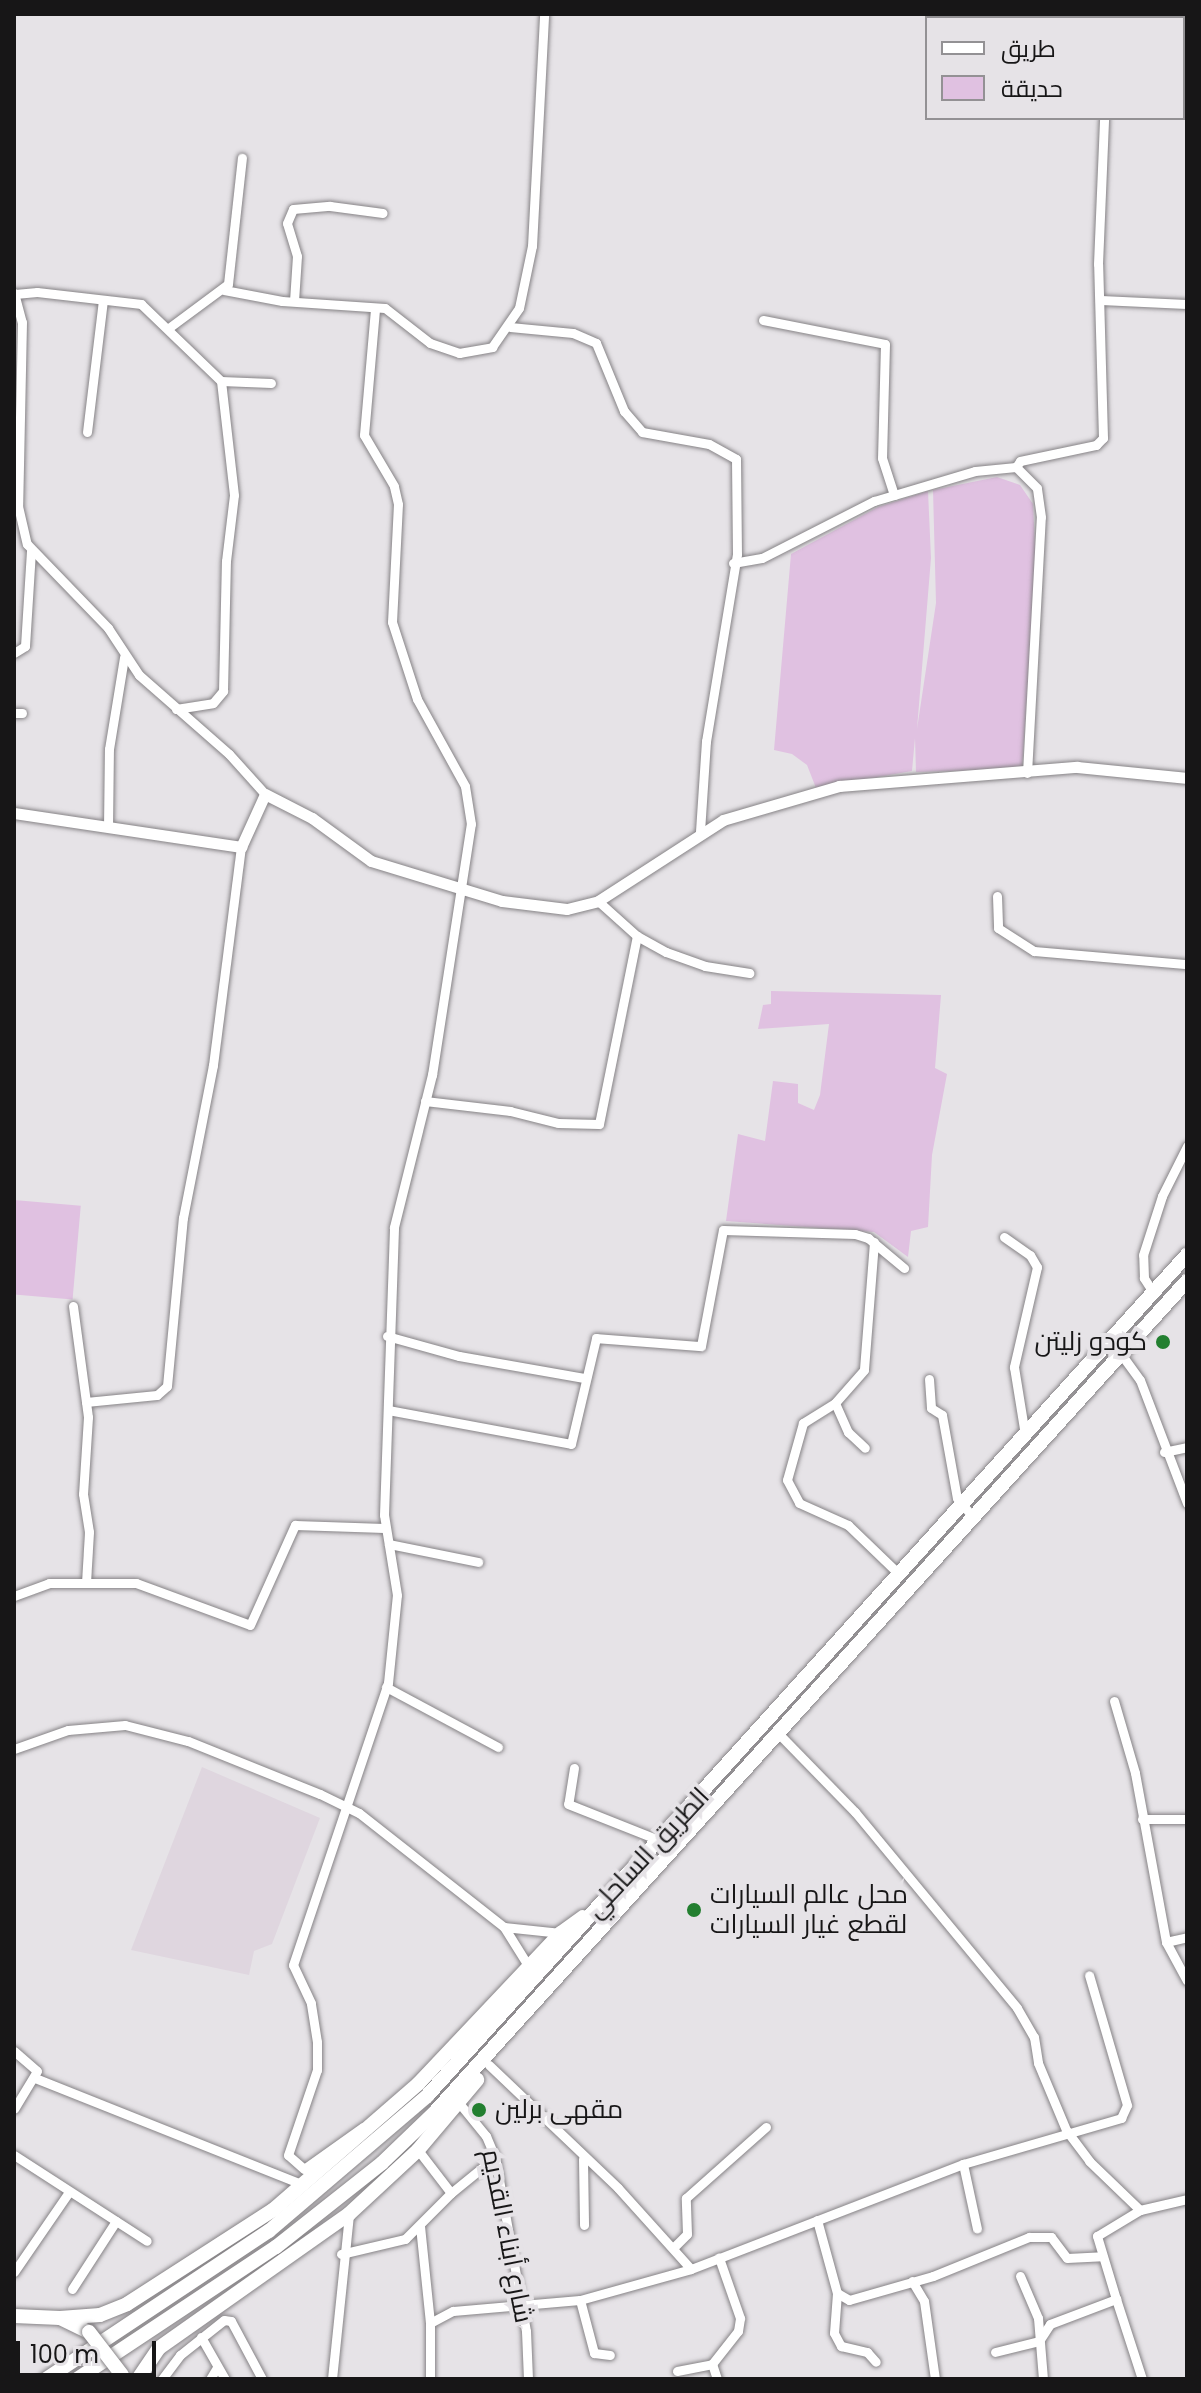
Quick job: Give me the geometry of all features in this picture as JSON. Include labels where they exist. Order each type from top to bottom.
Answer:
[{"type":"highway","name":"الطريق الساحلي","points":[[77,2379],[213,2279],[372,2148],[476,2045],[1187,1255]]},
{"type":"highway","name":"الطريق الساحلي","points":[[46,2379],[213,2279],[276,2247],[382,2163],[501,2042],[1187,1281]]},
{"type":"highway","points":[[1043,1417],[1055,1429]]},
{"type":"highway","points":[[14,2306],[22,2315],[60,2318],[100,2315],[127,2304],[202,2259],[304,2185],[372,2126],[561,1933],[591,1915]]},
{"type":"highway","points":[[138,2379],[159,2348],[349,2214],[418,2150],[489,2065],[501,2042]]},
{"type":"highway","points":[[60,2318],[89,2332],[122,2377]]},
{"type":"street","points":[[170,327],[224,290],[393,312],[430,343],[459,353],[483,352],[510,327],[532,246],[544,14]]},
{"type":"street","points":[[1016,467],[1020,461],[1096,445],[1103,438],[1100,300],[1104,120]]},
{"type":"street","points":[[224,290],[242,158]]},
{"type":"street","points":[[294,301],[297,256],[287,223],[293,209],[330,206],[383,213]]},
{"type":"street","points":[[14,653],[25,646],[31,550],[18,506],[22,322],[14,293],[141,304],[170,327],[221,381],[234,495],[226,561],[223,691],[213,703],[176,709]]},
{"type":"street","points":[[87,432],[103,300]]},
{"type":"street","points":[[1100,300],[1187,304]]},
{"type":"street","points":[[372,2126],[359,2127],[304,2169],[288,2155],[306,2108],[317,2056],[316,2020],[294,1972],[294,1958],[386,1687],[397,1595],[384,1528],[387,1336],[394,1227],[425,1101],[471,806],[417,699],[395,633],[391,597],[398,504],[394,486],[364,435],[375,308]]},
{"type":"street","points":[[763,320],[885,344],[882,458],[894,495]]},
{"type":"street","points":[[510,327],[573,333],[596,343],[624,411],[642,432],[709,444],[736,459],[733,563],[706,741],[700,832]]},
{"type":"street","points":[[221,381],[271,383]]},
{"type":"street","points":[[733,563],[762,558],[894,495],[975,471],[1016,467]]},
{"type":"street","points":[[1016,467],[1037,488],[1041,517],[1027,773]]},
{"type":"street","points":[[31,550],[108,628],[124,657],[265,794],[312,818],[371,861],[459,888],[551,908],[598,901],[700,832],[753,809],[868,780],[1027,773],[1077,767],[1187,778]]},
{"type":"street","points":[[108,827],[109,749],[124,657]]},
{"type":"street","points":[[86,1402],[157,1395],[167,1386],[183,1218],[213,1065],[224,946],[241,847],[265,794]]},
{"type":"street","points":[[14,813],[241,847]]},
{"type":"street","points":[[997,896],[998,928],[1034,951],[1187,964]]},
{"type":"street","points":[[598,901],[637,936],[705,966],[749,973]]},
{"type":"street","points":[[425,1101],[510,1111],[558,1123],[599,1124],[637,936]]},
{"type":"street","points":[[1153,1292],[1144,1278],[1143,1255],[1162,1196],[1187,1146]]},
{"type":"street","points":[[388,1410],[571,1444],[584,1378],[596,1338],[701,1346],[723,1230],[855,1234],[874,1242],[904,1268]]},
{"type":"street","points":[[1004,1237],[1030,1255],[1037,1267],[1014,1367],[1025,1435]]},
{"type":"street","points":[[874,1242],[867,1360],[855,1385],[835,1403],[803,1423],[789,1460],[790,1493],[799,1503],[848,1525],[899,1574]]},
{"type":"street","points":[[73,1306],[86,1402],[86,1582]]},
{"type":"street","points":[[387,1336],[459,1356],[584,1378]]},
{"type":"street","points":[[1121,1354],[1140,1380],[1164,1452],[1187,1503]]},
{"type":"street","points":[[929,1379],[931,1408],[942,1415],[960,1504],[973,1517]]},
{"type":"street","points":[[835,1403],[848,1432],[865,1448]]},
{"type":"street","points":[[1164,1452],[1187,1447]]},
{"type":"street","points":[[14,1596],[49,1583],[136,1583],[250,1625],[295,1525],[384,1528]]},
{"type":"street","points":[[389,1544],[478,1562]]},
{"type":"street","points":[[386,1687],[498,1747]]},
{"type":"street","points":[[1114,1701],[1129,1746],[1166,1942],[1187,1981]]},
{"type":"street","points":[[14,1749],[68,1730],[125,1725],[188,1741],[347,1806],[504,1927],[529,1967]]},
{"type":"street","points":[[780,1735],[855,1812],[1017,2008],[1034,2037],[1038,2063],[1066,2130],[1089,2161],[1140,2210]]},
{"type":"street","points":[[574,1768],[568,1804],[659,1840]]},
{"type":"street","points":[[1142,1819],[1187,1819]]},
{"type":"street","points":[[504,1927],[561,1933]]},
{"type":"street","points":[[1166,1942],[1187,1937]]},
{"type":"street","points":[[430,2323],[453,2311],[580,2300],[691,2269],[963,2164],[1066,2130],[1113,2121],[1127,2110],[1089,1975]]},
{"type":"street","points":[[14,2051],[32,2062],[35,2078],[14,2109]]},
{"type":"street","points":[[489,2065],[675,2246],[691,2269]]},
{"type":"street","points":[[35,2078],[304,2185]]},
{"type":"street","name":"شارع أبناء القديم","points":[[459,2103],[486,2136],[495,2157],[520,2306],[528,2379]]},
{"type":"street","points":[[675,2246],[687,2234],[683,2206],[691,2191],[766,2127]]},
{"type":"street","points":[[418,2150],[451,2193]]},
{"type":"street","points":[[341,2254],[389,2246],[420,2226],[451,2193],[495,2157]]},
{"type":"street","points":[[14,2173],[18,2158],[147,2241]]},
{"type":"street","points":[[583,2159],[584,2225]]},
{"type":"street","points":[[963,2164],[977,2229]]},
{"type":"street","points":[[14,2272],[69,2192]]},
{"type":"street","points":[[1142,2379],[1102,2256],[1099,2231],[1140,2210],[1187,2199]]},
{"type":"street","points":[[332,2379],[345,2273],[341,2254],[349,2214]]},
{"type":"street","points":[[817,2220],[837,2293],[834,2333],[841,2346],[867,2352],[876,2362]]},
{"type":"street","points":[[72,2289],[116,2221]]},
{"type":"street","points":[[420,2226],[430,2323],[430,2379]]},
{"type":"street","points":[[837,2293],[849,2300],[912,2281],[1029,2237],[1051,2237],[1067,2258],[1102,2256]]},
{"type":"street","points":[[677,2371],[712,2364],[740,2325],[719,2258]]},
{"type":"street","points":[[1020,2276],[1038,2318],[1043,2379]]},
{"type":"street","points":[[912,2281],[924,2301],[935,2379]]},
{"type":"street","points":[[995,2352],[1039,2341],[1050,2324],[1116,2299]]},
{"type":"street","points":[[580,2300],[594,2353],[610,2355]]},
{"type":"street","points":[[162,2379],[201,2337],[224,2320],[231,2321],[262,2379]]},
{"type":"street","points":[[201,2337],[216,2369],[225,2379]]},
{"type":"street","points":[[712,2364],[717,2379]]},
{"type":"street","points":[[210,2379],[216,2369]]},
{"type":"shaded area","points":[[202,1767],[320,1818],[272,1944],[254,1951],[249,1975],[131,1950]]},
{"type":"green space","points":[[997,477],[1020,485],[1033,504],[1036,565],[1022,769],[916,772],[915,738],[912,771],[816,788],[807,765],[792,754],[774,750],[791,554],[878,507],[928,491],[931,558],[917,729],[936,603],[933,490]]},
{"type":"green space","points":[[771,991],[941,995],[935,1068],[947,1074],[932,1155],[928,1227],[911,1231],[908,1257],[874,1232],[726,1221],[738,1134],[765,1141],[773,1081],[798,1084],[798,1103],[814,1110],[820,1095],[829,1024],[758,1029],[763,1005],[771,1004]]},
{"type":"green space","points":[[14,1200],[81,1206],[73,1299],[14,1294]]},
{"type":"place","name":"كودو زليتن","points":[[1163,1342]]},
{"type":"place","name":"محل عالم السيارات لقطع غيار السيارات","points":[[694,1910]]},
{"type":"place","name":"مقهى برلين","points":[[479,2110]]}]
